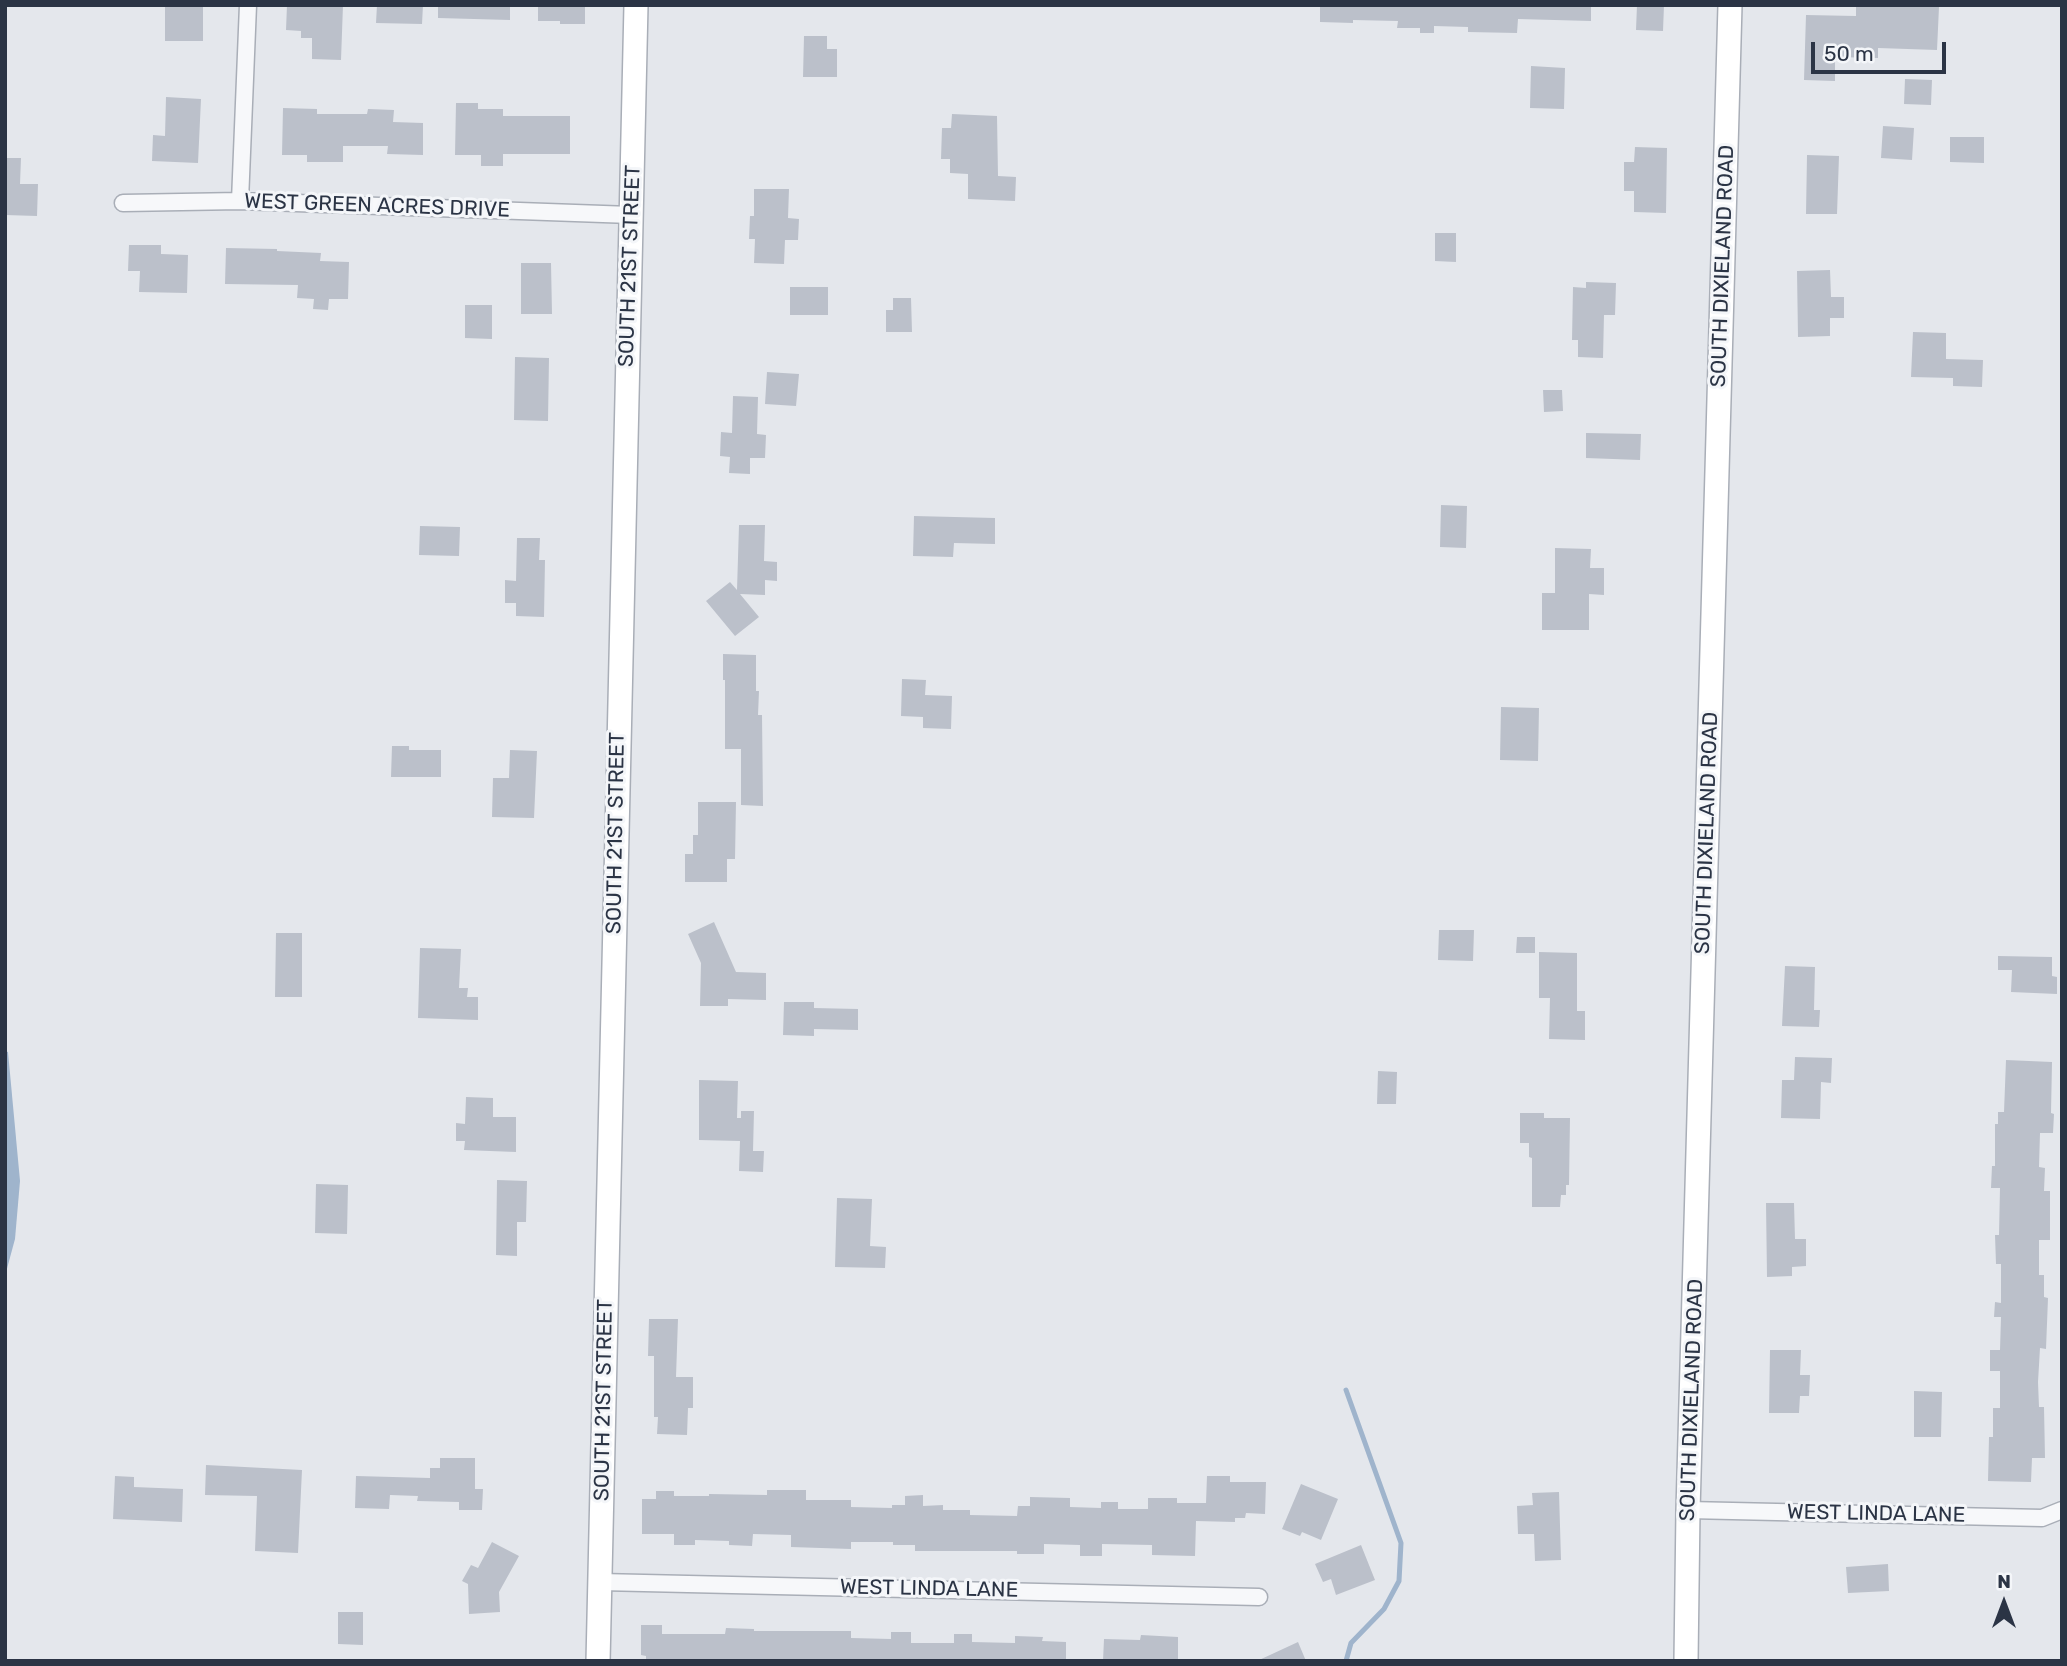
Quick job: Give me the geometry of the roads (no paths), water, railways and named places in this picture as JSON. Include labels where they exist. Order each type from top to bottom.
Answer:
[{"type":"street","points":[[240,201],[248,5]]},
{"type":"street","name":"SOUTH 21ST STREET","points":[[598,1661],[636,5]]},
{"type":"street","name":"SOUTH DIXIELAND ROAD","points":[[1686,1661],[1730,5]]},
{"type":"street","name":"WEST GREEN ACRES DRIVE","points":[[123,203],[240,201],[631,215]]},
{"type":"street","name":"WEST LINDA LANE","points":[[1688,1510],[2042,1518],[2062,1510]]},
{"type":"street","name":"WEST LINDA LANE","points":[[600,1582],[1259,1597]]},
{"type":"water","points":[[5,1051],[8,1052],[20,1181],[15,1239],[5,1276]]},
{"type":"waterway","points":[[1346,1390],[1401,1543],[1399,1581],[1384,1609],[1351,1643],[1346,1661]]}]
